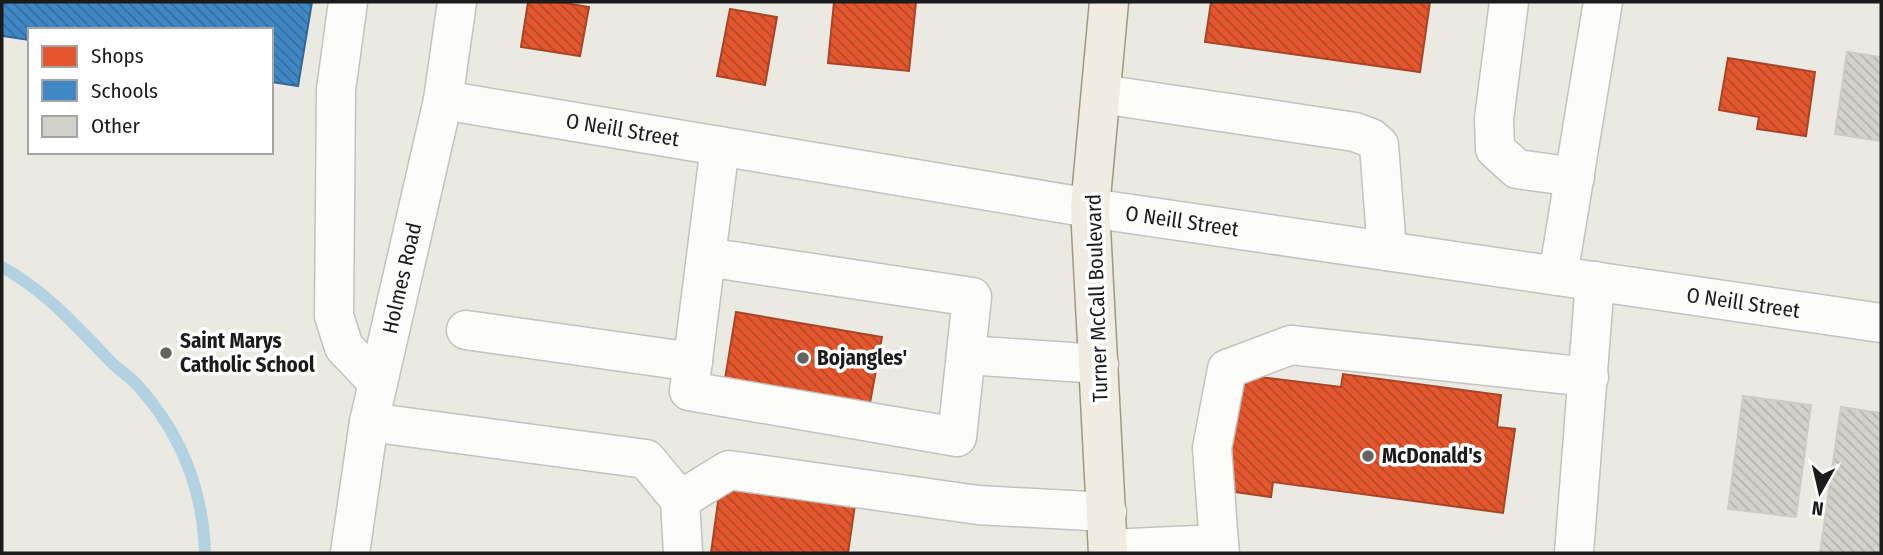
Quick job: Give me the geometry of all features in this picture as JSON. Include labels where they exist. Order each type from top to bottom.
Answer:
[{"type":"main road","name":"Turner McCall Boulevard","points":[[1108,538],[1090,208],[1109,2]]},
{"type":"street","points":[[348,2],[336,90],[334,316],[344,347],[379,383]]},
{"type":"street","name":"Holmes Road","points":[[350,553],[369,422],[443,100],[457,2]]},
{"type":"street","points":[[1509,2],[1494,119],[1495,149],[1517,169],[1575,177]]},
{"type":"street","points":[[1574,553],[1589,377],[1576,279],[1575,177],[1603,2]]},
{"type":"street","points":[[1101,94],[1306,124],[1355,132],[1371,138],[1379,145],[1387,251]]},
{"type":"street","name":"O Neill Street","points":[[443,100],[1090,208],[1881,323]]},
{"type":"street","points":[[706,257],[972,297],[957,437],[689,391],[720,146]]},
{"type":"street","points":[[466,330],[693,362]]},
{"type":"street","points":[[680,500],[729,470],[978,505],[1108,538],[1219,549],[1212,449],[1227,369],[1292,345],[1589,377]]},
{"type":"street","points":[[966,355],[1098,364]]},
{"type":"street","points":[[369,422],[646,459],[680,500],[683,553]]},
{"type":"building: Shops","points":[[528,2],[559,2],[589,7],[580,56],[521,47]]},
{"type":"building: Shops","points":[[834,2],[916,2],[909,71],[828,63]]},
{"type":"building: Shops","points":[[1211,2],[1430,2],[1420,72],[1205,42]]},
{"type":"building: Shops","points":[[730,9],[777,17],[765,85],[717,76]]},
{"type":"building: Shops","points":[[1728,58],[1815,72],[1806,136],[1757,129],[1759,117],[1719,110]]},
{"type":"building: Shops","name":"Bojangles'","points":[[736,312],[882,337],[870,403],[725,379]]},
{"type":"building: Shops","name":"McDonald's","points":[[1235,374],[1341,387],[1343,374],[1501,395],[1497,427],[1515,429],[1503,513],[1273,482],[1271,497],[1220,490]]},
{"type":"building: Shops","points":[[721,480],[856,498],[848,553],[711,553]]},
{"type":"building: Schools","points":[[2,2],[312,2],[298,86],[273,82],[273,28],[28,28],[28,40],[2,36]]},
{"type":"building: Other","points":[[1847,52],[1881,57],[1881,141],[1835,134]]},
{"type":"building: Other","points":[[1743,396],[1811,405],[1796,517],[1728,509]]},
{"type":"building: Other","points":[[1841,407],[1881,413],[1881,553],[1820,553]]},
{"type":"waterway","points":[[2,267],[33,287],[60,310],[111,362],[136,383],[154,405],[178,444],[195,485],[205,553]]},
{"type":"place","name":"Saint Marys Catholic School","points":[[166,353]]},
{"type":"place","name":"Bojangles'","points":[[803,358]]},
{"type":"place","name":"McDonald's","points":[[1368,456]]}]
